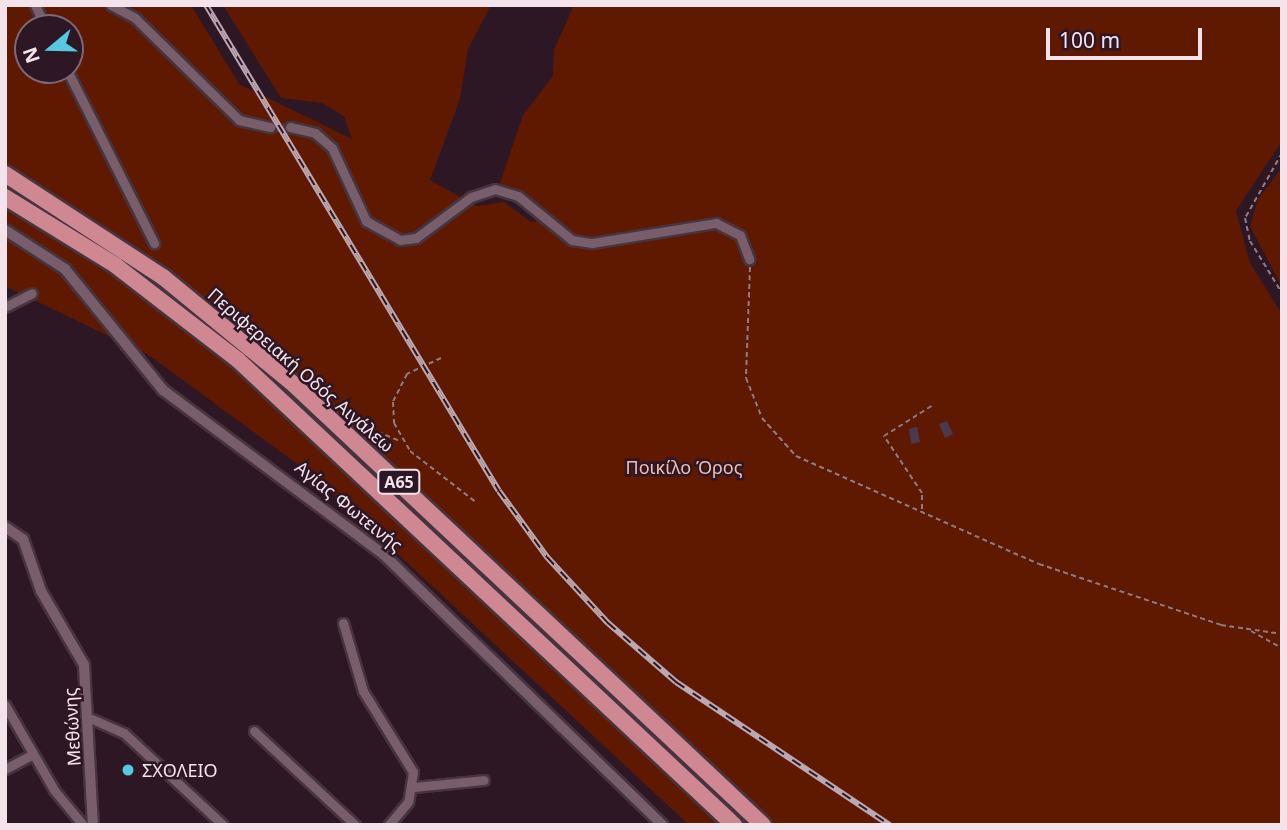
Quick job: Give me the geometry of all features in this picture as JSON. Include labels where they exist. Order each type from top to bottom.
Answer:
[{"type":"highway","name":"Περιφερειακή Οδός Αιγάλεω","points":[[5,174],[163,277],[342,428],[763,825]]},
{"type":"highway","name":"Περιφερειακή Οδός Αιγάλεω","points":[[5,197],[105,258],[238,360],[734,825]]},
{"type":"street","points":[[111,5],[135,18],[239,120],[270,127]]},
{"type":"street","points":[[74,84],[154,243]]},
{"type":"street","points":[[290,127],[315,133],[332,148],[366,221],[400,240],[416,238],[471,197],[495,189],[517,196],[572,240],[592,243],[716,223],[740,235],[749,259]]},
{"type":"street","name":"Αγίας Φωτεινής","points":[[5,230],[65,269],[163,390],[384,555],[663,825]]},
{"type":"street","points":[[5,307],[32,293]]},
{"type":"street","name":"Μεθώνης","points":[[5,527],[23,539],[46,602],[72,637],[84,665],[92,719],[93,825]]},
{"type":"street","points":[[343,623],[363,691],[405,756],[414,787],[389,825]]},
{"type":"street","points":[[5,705],[33,754],[83,825]]},
{"type":"street","points":[[92,719],[124,733],[223,825]]},
{"type":"street","points":[[254,731],[355,825]]},
{"type":"street","points":[[5,769],[33,754]]},
{"type":"street","points":[[414,787],[484,780]]},
{"type":"path","points":[[1282,153],[1245,218],[1250,241],[1282,293]]},
{"type":"path","points":[[749,259],[746,378],[762,418],[796,456],[820,471],[922,510],[1040,564],[1251,630],[1282,634]]},
{"type":"path","points":[[401,440],[393,414],[396,393],[414,368],[441,358]]},
{"type":"path","points":[[922,510],[922,493],[884,436],[933,405]]},
{"type":"path","points":[[342,428],[354,422],[401,440],[477,503]]},
{"type":"path","points":[[1251,630],[1260,642],[1282,648]]},
{"type":"green space","name":"Ποικίλο Όρος","points":[[5,5],[191,5],[239,84],[352,139],[344,116],[322,103],[281,98],[223,5],[491,5],[468,49],[460,99],[430,180],[476,206],[504,202],[531,222],[551,219],[500,183],[523,115],[553,76],[554,50],[574,5],[1282,5],[1282,141],[1236,211],[1250,263],[1282,314],[1282,825],[689,825],[315,477],[150,356],[5,286]]},
{"type":"green space","points":[[1282,168],[1282,287],[1250,226],[1258,199]]},
{"type":"building","points":[[947,421],[953,434],[945,438],[939,424]]},
{"type":"building","points":[[917,427],[920,442],[911,444],[909,429]]},
{"type":"tunnel","points":[[270,127],[290,127]]},
{"type":"railway","points":[[206,5],[499,491],[547,557],[608,623],[676,682],[890,825]]},
{"type":"place","name":"ΣΧΟΛΕΙΟ","points":[[128,770]]}]
